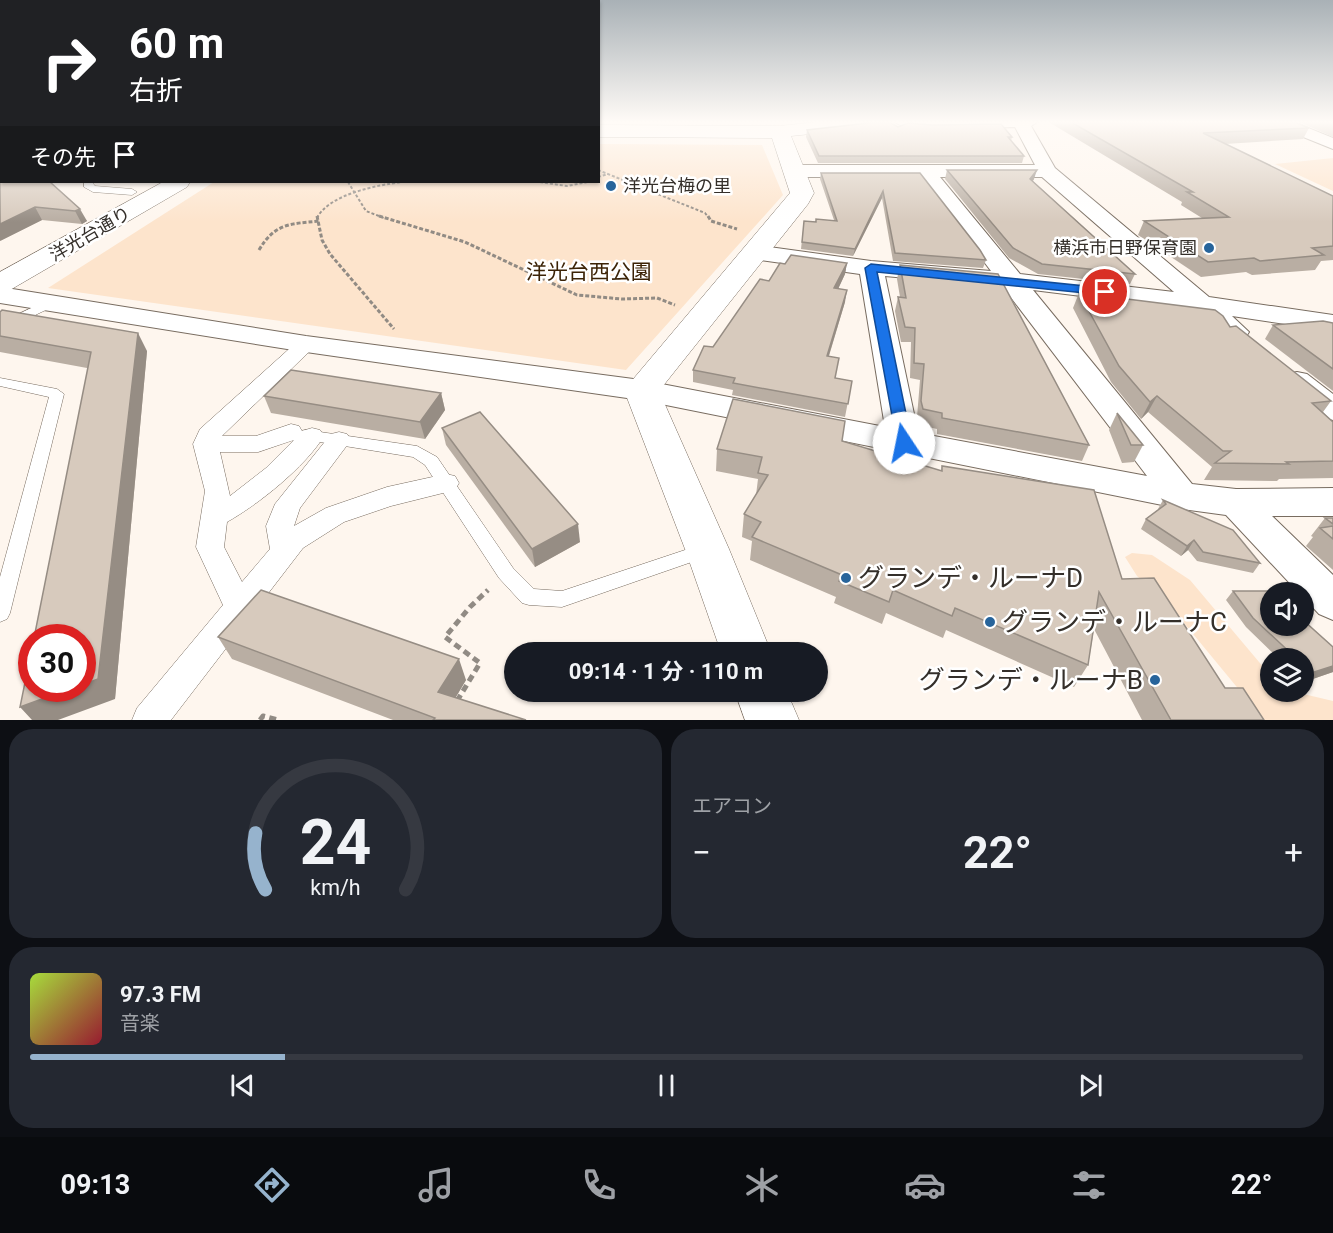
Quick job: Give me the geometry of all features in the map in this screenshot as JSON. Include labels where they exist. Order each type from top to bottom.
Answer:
[{"type":"street","points":[[641,390],[747,241],[796,204],[802,193],[788,155]]},
{"type":"street","points":[[1040,155],[1047,171],[1199,303],[1253,346]]},
{"type":"street","points":[[794,171],[1047,171]]},
{"type":"street","points":[[925,171],[1182,495]]},
{"type":"street","name":"洋光台通り","points":[[0,285],[177,183]]},
{"type":"street","name":"洋光台通り","points":[[0,267],[141,187]]},
{"type":"street","points":[[747,241],[871,268],[1010,280],[1333,322]]},
{"type":"street","points":[[871,268],[904,443]]},
{"type":"street","points":[[0,296],[306,344],[641,390],[904,443],[1182,495],[1236,503],[1333,502]]},
{"type":"street","points":[[240,609],[210,547],[218,491],[205,444],[208,435],[306,344]]},
{"type":"street","points":[[1280,367],[1333,410]]},
{"type":"street","points":[[641,390],[707,549],[742,642]]},
{"type":"street","points":[[205,444],[258,444],[302,434]]},
{"type":"street","points":[[213,517],[243,501],[275,474],[302,434]]},
{"type":"street","points":[[284,551],[280,526],[288,504],[339,440]]},
{"type":"street","points":[[149,720],[293,540],[335,515],[387,498],[446,483]]},
{"type":"street","points":[[1236,503],[1333,602]]},
{"type":"street","points":[[765,702],[772,720]]},
{"type":"lane","points":[[88,183],[87,185],[93,189],[141,187]]},
{"type":"lane","points":[[0,328],[48,304]]},
{"type":"lane","points":[[0,382],[57,394],[0,613]]},
{"type":"lane","points":[[302,434],[417,452],[431,461],[507,573],[530,597],[562,599],[707,549]]},
{"type":"path","points":[[600,171],[705,213],[711,221],[747,241]]},
{"type":"path","points":[[600,176],[608,174]]},
{"type":"path","points":[[348,183],[362,207],[373,214],[465,242],[577,295],[622,299],[657,298]]},
{"type":"path","points":[[395,183],[361,188],[317,216],[322,240],[330,254],[396,331]]},
{"type":"path","points":[[547,183],[567,186],[583,183]]},
{"type":"path","points":[[259,250],[266,235],[284,225],[319,221]]},
{"type":"path","points":[[452,711],[480,663],[445,637],[470,607],[507,573]]},
{"type":"path","points":[[260,720],[263,716],[278,720]]},
{"type":"green space","name":"洋光台西公園","points":[[600,155],[766,155],[783,195],[626,370],[48,288],[212,183],[600,183]]},
{"type":"green space","points":[[1333,158],[1333,191],[1275,164]]},
{"type":"green space","points":[[1132,553],[1152,555],[1190,580],[1260,663],[1260,702],[1314,702],[1314,696],[1333,701],[1333,720],[1264,720],[1170,606],[1137,576],[1125,557]]},
{"type":"building","points":[[818,155],[1024,156],[819,156]]},
{"type":"building","points":[[1128,155],[1248,155],[1333,196],[1333,246],[1312,248],[1324,255],[1260,261],[1254,258],[1208,262],[1144,221],[1229,217],[1187,192],[1193,192]]},
{"type":"building","points":[[947,170],[1037,170],[1030,179],[1135,274],[1042,264],[1013,248]]},
{"type":"building","points":[[821,173],[920,173],[986,260],[895,253],[883,191],[855,249],[802,242],[804,221],[816,222],[816,219],[837,221]]},
{"type":"building","points":[[0,183],[51,183],[80,209],[75,211],[35,207],[0,224]]},
{"type":"building","points":[[791,255],[847,263],[834,288],[847,290],[827,356],[839,358],[835,378],[852,381],[848,404],[733,383],[735,378],[693,370],[704,346],[713,347],[760,279],[769,281],[780,263],[785,264]]},
{"type":"building","points":[[900,265],[998,274],[1089,445],[942,418],[942,413],[923,409],[921,401],[924,364],[914,363],[915,328],[905,327],[898,297],[906,298]]},
{"type":"building","points":[[1079,293],[1215,310],[1223,316],[1230,327],[1236,326],[1331,401],[1312,403],[1333,422],[1333,461],[1286,462],[1289,464],[1215,463],[1231,451],[1223,451],[1157,396],[1150,402],[1119,366]]},
{"type":"building","points":[[2,310],[138,333],[98,679],[96,680],[96,624],[37,624],[91,352],[0,336],[0,312]]},
{"type":"building","points":[[1323,321],[1333,323],[1333,369],[1273,325]]},
{"type":"building","points":[[291,370],[441,393],[420,422],[264,396]]},
{"type":"building","points":[[733,399],[845,421],[842,441],[942,471],[942,466],[1094,490],[1122,579],[1154,578],[1225,688],[1243,688],[1264,720],[1171,720],[1099,592],[1088,665],[955,608],[952,616],[893,590],[889,602],[839,581],[842,575],[752,537],[761,522],[744,514],[768,475],[758,473],[762,457],[717,449]]},
{"type":"building","points":[[480,412],[578,524],[532,549],[442,428]]},
{"type":"building","points":[[1117,413],[1143,445],[1131,445]]},
{"type":"building","points":[[1163,500],[1233,530],[1260,563],[1203,552],[1194,540],[1187,546],[1146,519],[1166,504]]},
{"type":"building","points":[[1325,518],[1333,518],[1333,524]]},
{"type":"building","points":[[1333,526],[1333,539],[1320,528]]},
{"type":"building","points":[[261,590],[459,659],[438,692],[526,720],[433,720],[435,718],[218,637]]},
{"type":"building","points":[[1233,591],[1260,591],[1260,625]]},
{"type":"building","points":[[1314,630],[1333,647],[1333,666],[1314,672],[1314,648],[1285,648],[1272,636],[1314,636]]},
{"type":"building","points":[[21,702],[34,702],[20,707]]},
{"type":"place","name":"洋光台梅の里","points":[[611,186]]},
{"type":"place","name":"横浜市日野保育園","points":[[1209,248]]},
{"type":"place","name":"グランデ・ルーナD","points":[[846,578]]},
{"type":"place","name":"グランデ・ルーナC","points":[[990,622]]},
{"type":"place","name":"グランデ・ルーナB","points":[[1155,680]]},
{"type":"route","points":[[904,443],[871,268],[1010,280],[1105,292]]}]
